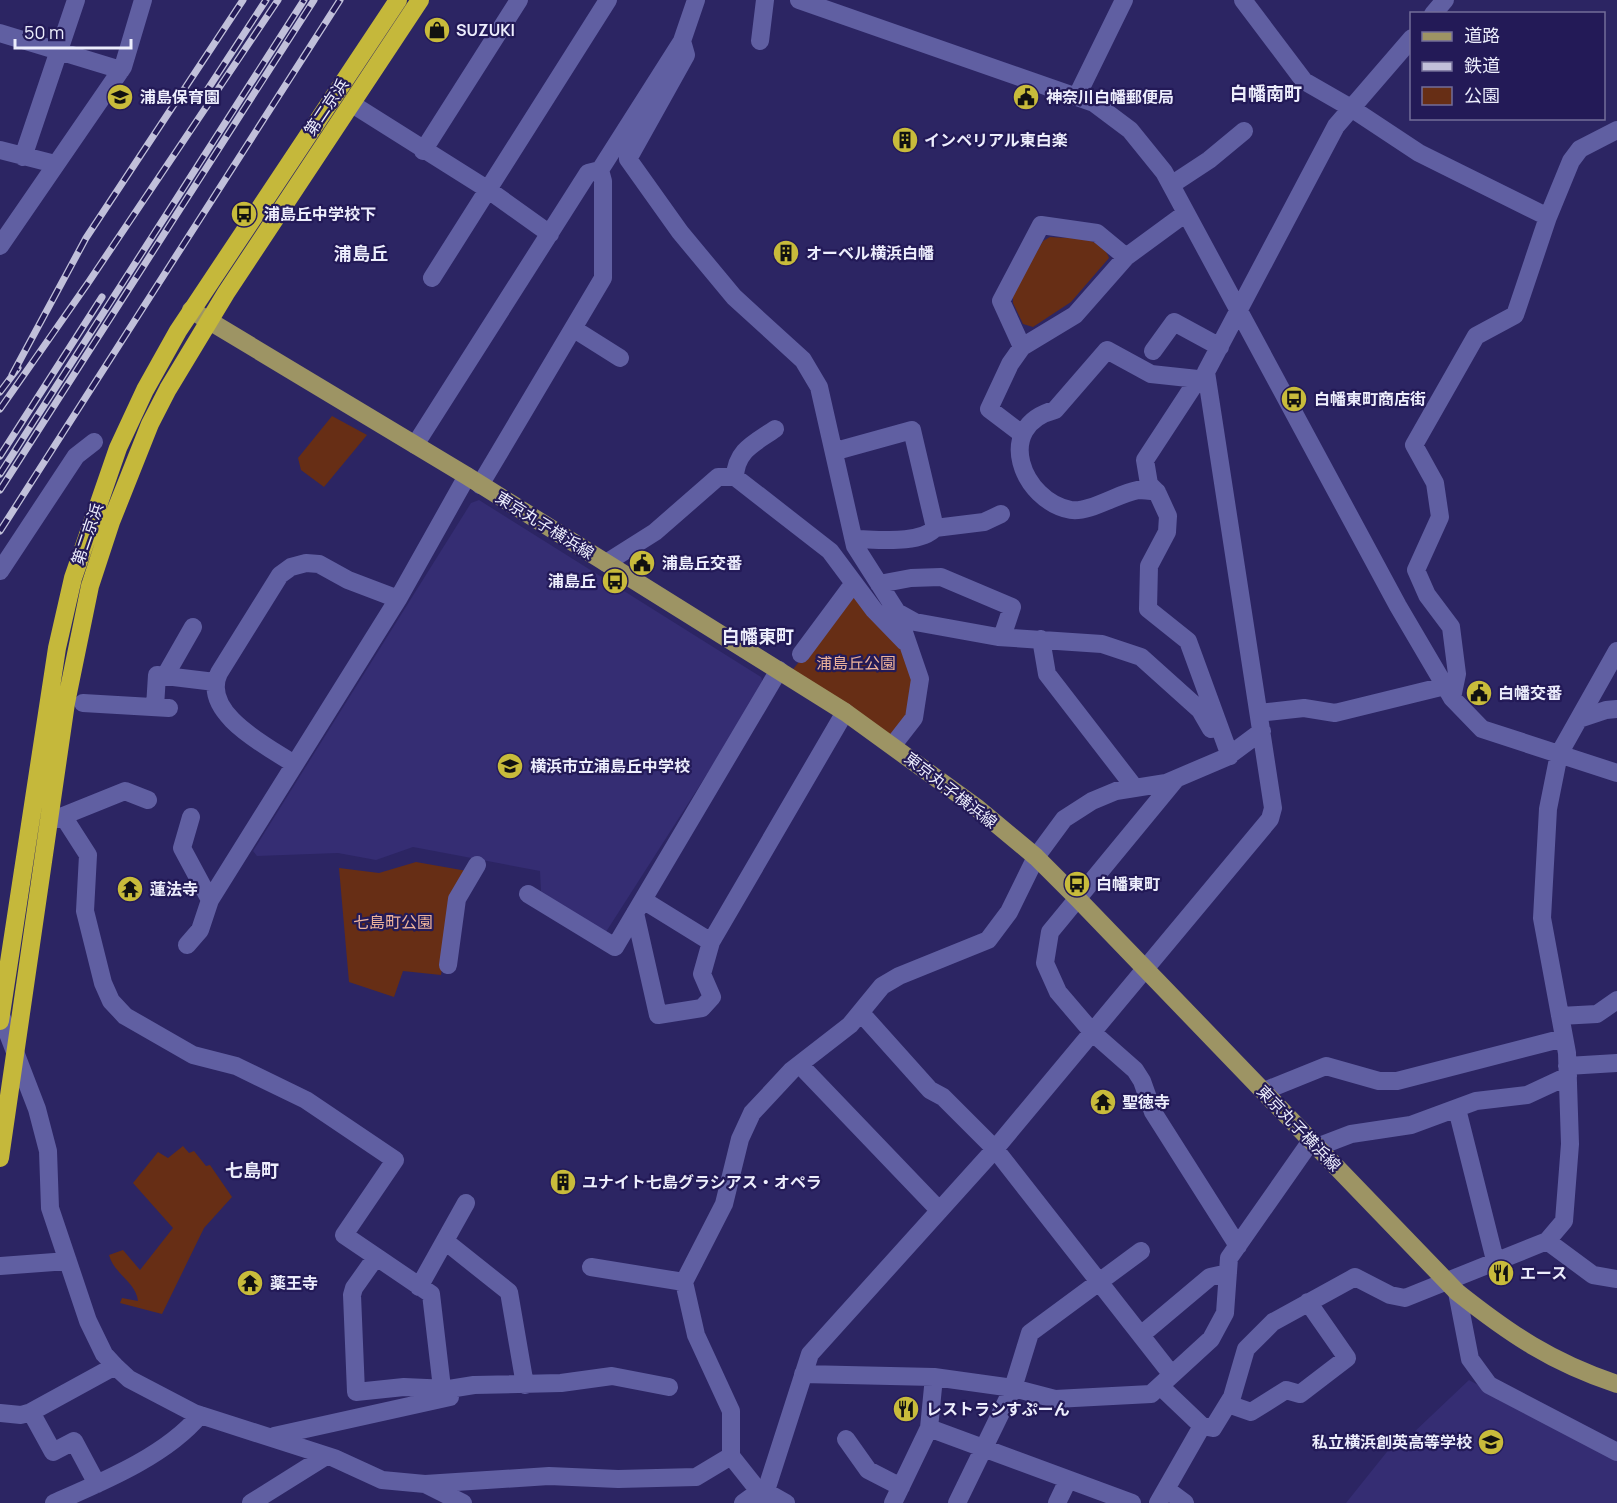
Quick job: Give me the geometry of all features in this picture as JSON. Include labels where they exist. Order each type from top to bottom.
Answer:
[{"type":"highway","name":"第二京浜","points":[[0,1017],[45,716],[73,578],[117,448],[145,390],[191,310],[398,0]]},
{"type":"highway","name":"第二京浜","points":[[0,1158],[56,819],[74,656],[90,586],[111,522],[150,424],[208,321],[420,0]]},
{"type":"main road","name":"東京丸子横浜線","points":[[191,310],[606,562],[845,712],[893,745],[1036,857],[1452,1287],[1522,1341],[1570,1366],[1617,1384]]},
{"type":"street","points":[[23,157],[60,52],[75,0]]},
{"type":"street","points":[[0,246],[121,70],[143,0]]},
{"type":"street","points":[[423,151],[519,0]]},
{"type":"street","points":[[432,278],[608,0]]},
{"type":"street","points":[[415,445],[588,173],[600,170],[682,41],[696,0],[679,0]]},
{"type":"street","points":[[760,41],[765,0]]},
{"type":"street","points":[[799,0],[1077,96],[1094,103],[1130,130],[1147,148],[1172,185],[1398,606],[1448,692],[1482,729],[1617,773]]},
{"type":"street","points":[[1243,0],[1304,81],[1352,108],[1419,153],[1548,217]]},
{"type":"street","points":[[1435,12],[1445,0]]},
{"type":"street","points":[[1077,96],[1119,2]]},
{"type":"street","points":[[0,33],[121,70]]},
{"type":"street","points":[[1228,756],[1188,641],[1148,609],[1149,566],[1167,532],[1168,516],[1157,492],[1149,484],[1145,460],[1203,379],[1336,126],[1410,40]]},
{"type":"street","points":[[682,41],[686,55],[628,159],[680,232],[734,297],[803,360],[819,387],[836,451],[854,539],[897,612],[920,680],[914,718],[893,745]]},
{"type":"street","points":[[352,104],[423,151],[487,189],[550,234]]},
{"type":"street","points":[[1448,692],[1457,674],[1451,627],[1427,595],[1416,570],[1440,517],[1435,483],[1414,445],[1476,336],[1515,315],[1548,217],[1571,161],[1580,149],[1617,130]]},
{"type":"street","points":[[1172,185],[1209,160],[1244,131]]},
{"type":"street","points":[[0,150],[55,164]]},
{"type":"street","points":[[187,945],[200,930],[210,900],[294,764],[473,481],[574,329],[603,278],[603,181],[600,170]]},
{"type":"street","points":[[1022,434],[989,409],[1010,364],[1022,347],[1075,315],[1126,257],[1186,213]]},
{"type":"street","points":[[1022,347],[1001,302],[1041,225],[1097,233],[1126,257]]},
{"type":"street","points":[[1153,351],[1174,322],[1220,347]]},
{"type":"street","points":[[574,329],[620,358]]},
{"type":"street","points":[[1157,492],[1138,490],[1074,510],[1052,503],[1028,477],[1018,453],[1022,434],[1042,413],[1055,410],[1107,350],[1151,374],[1203,379]]},
{"type":"street","points":[[743,1503],[763,1495],[810,1354],[995,1149],[1270,819],[1274,808],[1203,379]]},
{"type":"street","points":[[735,477],[736,462],[748,448],[775,429]]},
{"type":"street","points":[[836,451],[912,430],[935,528]]},
{"type":"street","points":[[0,571],[76,456],[94,442]]},
{"type":"street","points":[[606,562],[655,532],[718,477],[735,477],[830,551],[853,584],[909,646]]},
{"type":"street","points":[[854,539],[902,540],[931,533],[935,528],[984,522],[1001,514]]},
{"type":"street","points":[[294,764],[238,727],[222,707],[215,690],[215,682],[280,575],[291,567],[306,563],[319,564],[348,580],[398,599]]},
{"type":"street","points":[[879,584],[910,578],[941,577],[1012,607],[1002,637]]},
{"type":"street","points":[[805,651],[853,584]]},
{"type":"street","points":[[897,612],[915,622],[1002,637],[1102,644],[1141,657],[1200,710],[1228,756]]},
{"type":"street","points":[[165,676],[193,627]]},
{"type":"street","points":[[1041,639],[1047,674],[1135,788]]},
{"type":"street","points":[[861,1013],[930,1090],[943,1097],[995,1149],[1141,1335],[1166,1380],[1202,1426],[1213,1428],[1228,1404],[1246,1349],[1273,1322],[1355,1277],[1389,1295],[1405,1298],[1452,1287],[1496,1260],[1547,1241],[1564,1221],[1569,1144],[1567,1071],[1564,1038],[1542,918],[1548,809],[1559,754],[1617,651]]},
{"type":"street","points":[[528,894],[615,947],[779,670]]},
{"type":"street","points":[[83,704],[162,707],[157,675],[215,682]]},
{"type":"street","points":[[786,1503],[763,1495],[731,1456],[731,1411],[696,1335],[684,1282],[724,1204],[740,1139],[752,1113],[800,1065],[861,1013],[882,986],[899,976],[988,940],[1008,912],[1036,857],[1064,819],[1092,801],[1116,791],[1176,779],[1228,756],[1260,722],[1304,708],[1335,713],[1448,692]]},
{"type":"street","points":[[1579,719],[1606,710],[1617,710]]},
{"type":"street","points":[[639,907],[658,1015],[702,1008],[712,998],[702,974],[711,942],[845,712]]},
{"type":"street","points":[[1176,779],[1050,932],[1045,963],[1058,992],[1093,1033],[1135,1070],[1142,1081],[1153,1112],[1238,1246]]},
{"type":"street","points":[[148,800],[125,790],[56,819],[88,855],[85,911],[103,983],[111,1001],[124,1016],[194,1054],[236,1066],[306,1100],[395,1161],[344,1235],[431,1294],[446,1388],[450,1397],[273,1437]]},
{"type":"street","points":[[191,817],[182,848],[210,900]]},
{"type":"street","points":[[448,965],[457,899],[477,865]]},
{"type":"street","points":[[639,907],[711,942]]},
{"type":"street","points":[[1560,1016],[1597,1014],[1617,1000]]},
{"type":"street","points":[[0,1017],[37,1109],[48,1151],[51,1209],[88,1321],[104,1354],[129,1379],[200,1415],[273,1437],[382,1480],[425,1485],[549,1476],[618,1479],[696,1477],[731,1456]]},
{"type":"street","points":[[1264,1091],[1326,1066],[1379,1081],[1397,1081],[1564,1038]]},
{"type":"street","points":[[803,1374],[934,1377],[1013,1388],[1055,1399],[1151,1394],[1210,1339],[1225,1313],[1229,1258],[1314,1144],[1351,1134],[1411,1125],[1476,1101],[1527,1095],[1567,1071],[1617,1063]]},
{"type":"street","points":[[800,1065],[939,1210]]},
{"type":"street","points":[[1457,1109],[1496,1260]]},
{"type":"street","points":[[419,1287],[466,1203]]},
{"type":"street","points":[[445,1241],[509,1292],[525,1384]]},
{"type":"street","points":[[1547,1241],[1593,1275],[1617,1279]]},
{"type":"street","points":[[957,1503],[1013,1388],[1030,1333],[1141,1251]]},
{"type":"street","points":[[376,1257],[351,1295],[356,1392],[404,1387],[446,1388],[561,1383],[612,1376],[669,1387]]},
{"type":"street","points":[[0,1266],[68,1261]]},
{"type":"street","points":[[591,1267],[684,1282]]},
{"type":"street","points":[[1141,1335],[1210,1277],[1228,1274]]},
{"type":"street","points":[[1452,1287],[1470,1359],[1489,1385],[1617,1452]]},
{"type":"street","points":[[1228,1404],[1251,1412],[1286,1390],[1300,1394],[1347,1358],[1308,1302]]},
{"type":"street","points":[[0,1413],[21,1415],[31,1412],[115,1366]]},
{"type":"street","points":[[846,1439],[868,1470],[897,1495],[929,1428],[934,1377]]},
{"type":"street","points":[[31,1412],[53,1452],[74,1441],[97,1484]]},
{"type":"street","points":[[54,1503],[97,1484],[168,1445],[188,1430],[200,1415]]},
{"type":"street","points":[[1185,1503],[1162,1496],[1202,1426]]},
{"type":"street","points":[[929,1428],[983,1450],[1132,1503]]},
{"type":"street","points":[[251,1503],[326,1456]]},
{"type":"street","points":[[1057,1503],[1068,1480]]},
{"type":"street","points":[[425,1485],[463,1503]]},
{"type":"shaded area","name":"横浜市立浦島丘中学校","points":[[479,500],[761,677],[764,685],[604,935],[541,891],[540,871],[413,847],[376,860],[338,853],[257,856],[253,851],[471,503]]},
{"type":"shaded area","name":"私立横浜創英高等学校","points":[[1469,1380],[1617,1461],[1617,1503],[1346,1503],[1390,1448],[1411,1435]]},
{"type":"green space","points":[[1050,237],[1076,238],[1093,242],[1100,245],[1109,258],[1071,302],[1033,327],[1023,324],[1013,303],[1013,292],[1043,241]]},
{"type":"green space","points":[[332,416],[367,435],[324,487],[301,470],[298,458]]},
{"type":"green space","name":"浦島丘公園","points":[[852,596],[904,650],[913,675],[909,717],[893,739],[790,673]]},
{"type":"green space","name":"七島町公園","points":[[416,862],[467,871],[452,900],[441,975],[403,971],[394,997],[349,982],[339,868],[379,873]]},
{"type":"green space","points":[[183,1146],[189,1153],[194,1151],[206,1166],[210,1165],[232,1197],[204,1228],[162,1314],[120,1303],[122,1298],[138,1301],[133,1288],[115,1268],[109,1255],[123,1250],[140,1270],[173,1228],[133,1183],[158,1152],[168,1158]]},
{"type":"railway","points":[[12,375],[86,238],[243,0]]},
{"type":"railway","points":[[202,98],[266,0]]},
{"type":"railway","points":[[0,409],[88,283],[278,0]]},
{"type":"railway","points":[[0,474],[304,0]]},
{"type":"railway","points":[[0,490],[314,0]]},
{"type":"railway","points":[[0,531],[340,0]]},
{"type":"railway","points":[[0,456],[102,297]]},
{"type":"railway","points":[[0,392],[18,368]]},
{"type":"place","name":"SUZUKI","points":[[437,30]]},
{"type":"place","name":"浦島保育園","points":[[120,97]]},
{"type":"place","name":"神奈川白幡郵便局","points":[[1026,97]]},
{"type":"place","name":"インペリアル東白楽","points":[[905,140]]},
{"type":"place","name":"浦島丘中学校下","points":[[244,214]]},
{"type":"place","name":"オーベル横浜白幡","points":[[786,253]]},
{"type":"place","name":"白幡東町商店街","points":[[1294,399]]},
{"type":"place","name":"浦島丘交番","points":[[642,563]]},
{"type":"place","name":"浦島丘","points":[[615,581]]},
{"type":"place","name":"白幡交番","points":[[1479,693]]},
{"type":"place","name":"横浜市立浦島丘中学校","points":[[510,766]]},
{"type":"place","name":"白幡東町","points":[[1077,884]]},
{"type":"place","name":"蓮法寺","points":[[130,889]]},
{"type":"place","name":"聖徳寺","points":[[1103,1102]]},
{"type":"place","name":"ユナイト七島グラシアス・オペラ","points":[[563,1182]]},
{"type":"place","name":"エース","points":[[1501,1273]]},
{"type":"place","name":"薬王寺","points":[[250,1283]]},
{"type":"place","name":"レストランすぷーん","points":[[906,1409]]},
{"type":"place","name":"私立横浜創英高等学校","points":[[1491,1442]]},
{"type":"district","name":"白幡南町","points":[[1266,93]]},
{"type":"district","name":"浦島丘","points":[[361,253]]},
{"type":"district","name":"白幡東町","points":[[758,636]]},
{"type":"district","name":"七島町","points":[[252,1170]]}]
